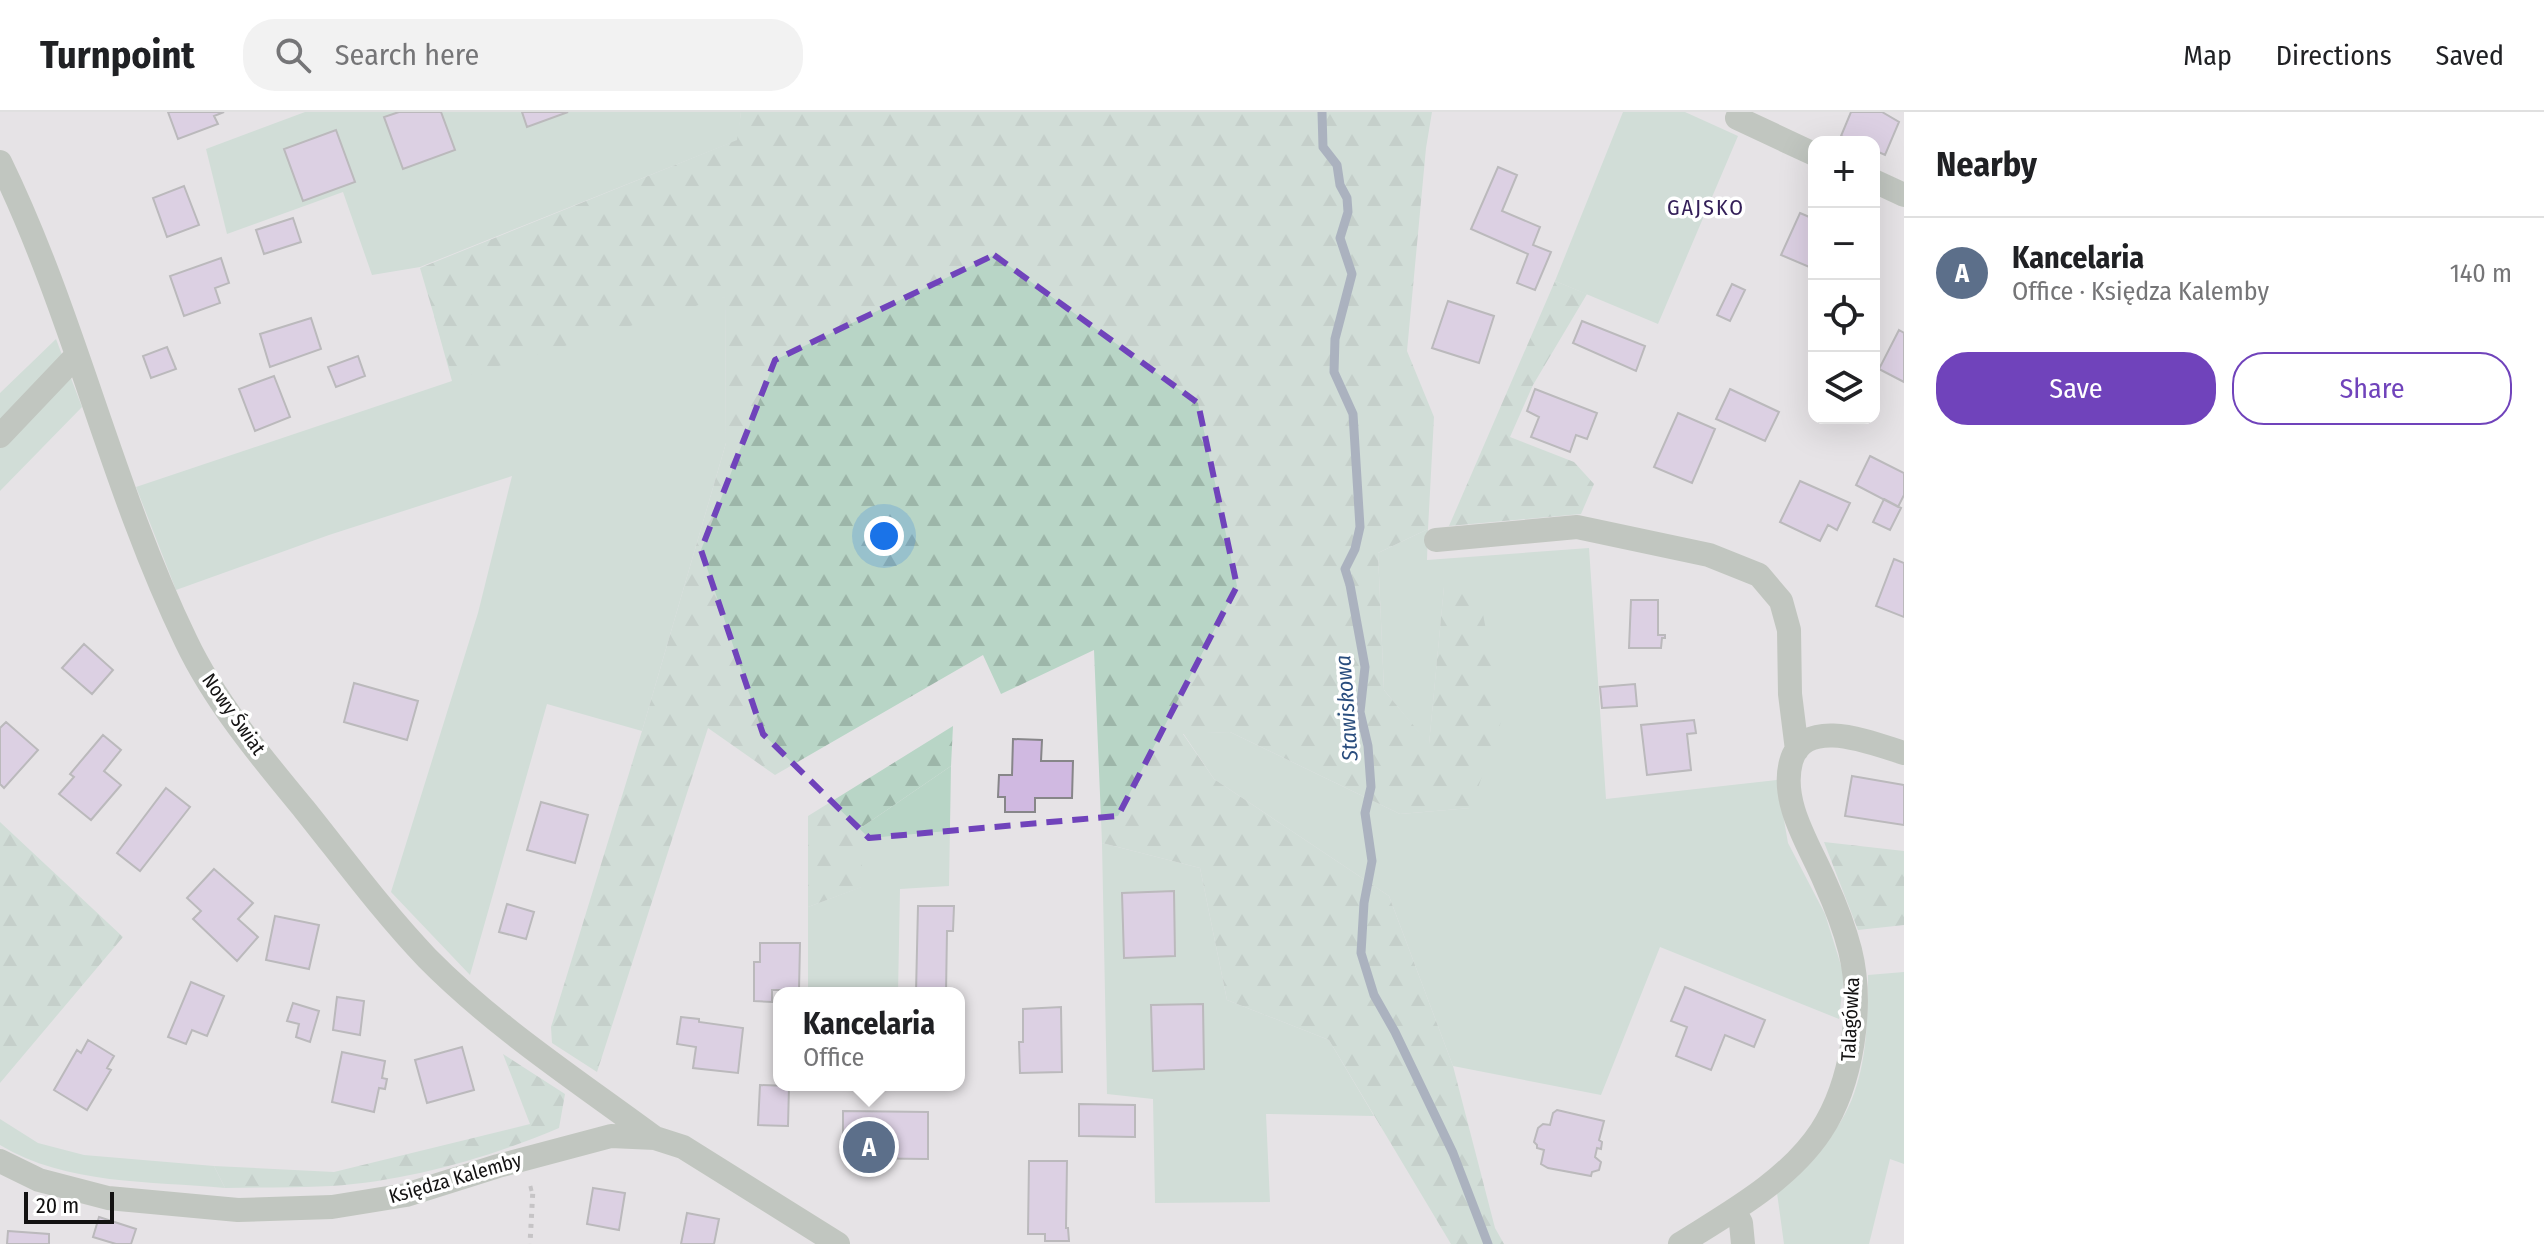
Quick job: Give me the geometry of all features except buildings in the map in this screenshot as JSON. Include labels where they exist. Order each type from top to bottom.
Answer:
[{"type":"street","points":[[1737,118],[1808,151]]},
{"type":"street","name":"Nowy Świat","points":[[0,162],[47,270],[171,609],[188,645],[227,709],[287,789],[427,958],[487,1013],[655,1138]]},
{"type":"street","points":[[1880,184],[1904,195]]},
{"type":"street","points":[[0,436],[76,356]]},
{"type":"street","name":"Talagówka","points":[[1436,540],[1577,527],[1709,555],[1759,575],[1781,601],[1789,630],[1790,694],[1797,750],[1791,762],[1790,792],[1809,849],[1824,879],[1851,952],[1855,985],[1852,1041],[1843,1086],[1821,1131],[1779,1175],[1734,1210],[1680,1244]]},
{"type":"street","points":[[1797,750],[1809,740],[1826,735],[1845,736],[1904,753]]},
{"type":"street","name":"Księdza Kalemby","points":[[0,1161],[39,1180],[108,1198],[238,1210],[332,1207],[406,1195],[611,1136],[655,1138],[683,1147],[838,1244]]},
{"type":"street","points":[[1734,1210],[1741,1223],[1743,1244]]},
{"type":"path","points":[[509,1163],[514,1193],[533,1188],[530,1244]]},
{"type":"highlighted area","points":[[994,255],[1198,403],[1237,586],[1118,816],[869,838],[763,734],[701,550],[775,360]]},
{"type":"green space","points":[[305,112],[741,112],[738,140],[420,267],[372,275],[343,192],[227,234],[206,149]]},
{"type":"green space","points":[[741,112],[1432,112],[1407,351],[1434,417],[1428,529],[1378,553],[1384,690],[1429,744],[1444,586],[1478,586],[1502,719],[1471,808],[1400,814],[1230,732],[1183,734],[1214,779],[1389,896],[1453,1066],[1495,1228],[1504,1244],[1451,1244],[1329,1040],[1227,1000],[1200,868],[1102,843],[1094,650],[1001,694],[983,655],[775,775],[708,728],[597,1072],[552,1043],[551,1027],[726,443],[725,297],[453,380],[420,268],[737,140]]},
{"type":"green space","points":[[1623,112],[1685,112],[1738,136],[1658,324],[1555,281]]},
{"type":"green space","points":[[1555,281],[1587,294],[1533,385],[1510,437],[1574,462],[1594,484],[1581,514],[1449,526]]},
{"type":"green space","points":[[725,297],[726,443],[642,731],[547,704],[470,975],[391,892],[478,613],[512,476],[329,535],[176,590],[136,487],[452,381],[434,316]]},
{"type":"green space","points":[[56,339],[82,407],[0,491],[0,393]]},
{"type":"green space","points":[[1428,529],[1427,560],[1589,548],[1606,799],[1777,780],[1788,843],[1825,914],[1844,975],[1839,1019],[1660,947],[1601,1095],[1453,1066],[1389,896],[1214,779],[1183,733],[1230,732],[1400,814],[1470,808],[1444,587],[1429,745],[1384,690],[1378,553]]},
{"type":"green space","points":[[953,726],[951,766],[862,827],[862,887],[808,907],[808,816]]},
{"type":"green space","points":[[951,766],[949,886],[900,889],[898,987],[808,987],[808,907],[861,887],[862,827]]},
{"type":"green space","points":[[0,822],[123,937],[0,1083]]},
{"type":"green space","points":[[1824,842],[1904,851],[1904,925],[1858,930]]},
{"type":"green space","points":[[1102,843],[1200,868],[1227,1000],[1329,1040],[1374,1116],[1266,1114],[1270,1202],[1155,1203],[1153,1099],[1107,1094]]},
{"type":"green space","points":[[1904,972],[1904,1164],[1890,1159],[1869,1244],[1784,1244],[1777,1193],[1832,1134],[1844,1117],[1859,1078],[1866,1037],[1868,975]]},
{"type":"green space","points":[[503,1054],[565,1094],[559,1128],[447,1166],[360,1183],[318,1187],[225,1188],[214,1166],[334,1172],[530,1124]]},
{"type":"green space","points":[[0,1119],[38,1143],[84,1155],[214,1166],[225,1188],[110,1179],[53,1168],[0,1145]]},
{"type":"waterway","name":"Stawiskowa","points":[[1322,112],[1323,147],[1337,165],[1340,185],[1347,198],[1348,212],[1340,238],[1352,274],[1335,339],[1334,372],[1353,414],[1360,527],[1355,549],[1345,569],[1365,667],[1360,712],[1368,746],[1371,787],[1365,813],[1372,861],[1364,903],[1361,953],[1374,995],[1453,1153],[1488,1244]]},
{"type":"place","name":"Kancelaria","points":[[869,1147]]},
{"type":"district","name":"GAJSKO","points":[[1706,207]]}]
